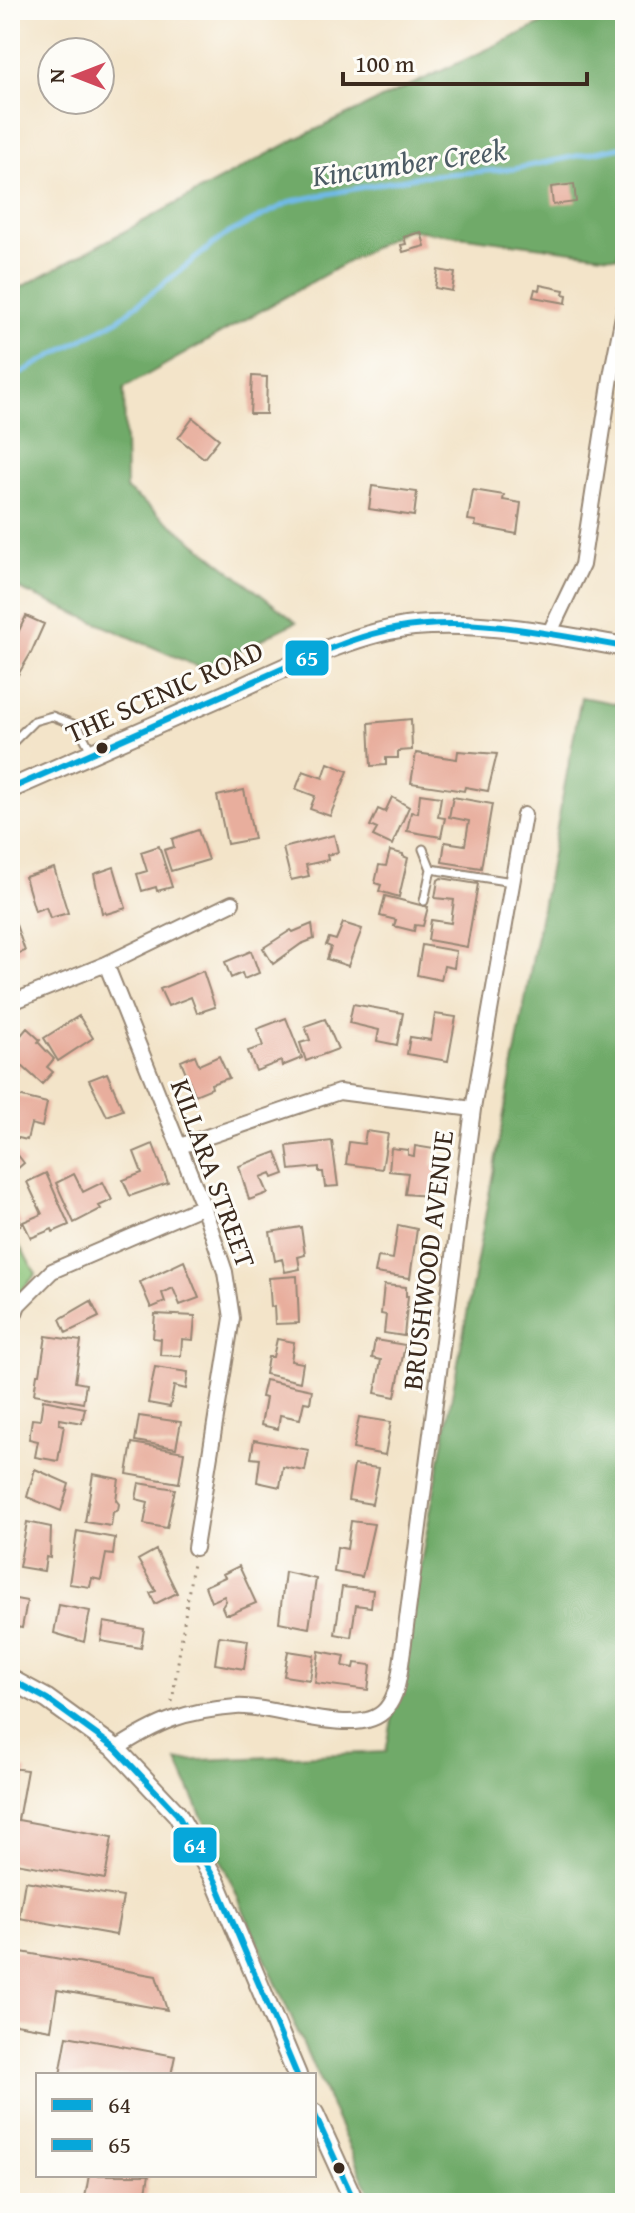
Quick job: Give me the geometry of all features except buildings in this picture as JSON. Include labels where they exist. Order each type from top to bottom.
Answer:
[{"type":"main road","name":"THE SCENIC ROAD","points":[[10,789],[365,636],[412,626],[454,625],[549,634],[625,647]]},
{"type":"main road","points":[[10,1679],[47,1699],[116,1749],[159,1793],[194,1840],[215,1880],[296,2073]]},
{"type":"main road","points":[[316,2117],[355,2203]]},
{"type":"street","points":[[549,634],[582,565],[625,306]]},
{"type":"street","name":"BRUSHWOOD AVENUE","points":[[170,1718],[197,1711],[241,1707],[352,1722],[371,1719],[386,1711],[395,1691],[403,1650],[473,1109],[524,815]]},
{"type":"street","points":[[10,1003],[106,964],[232,903]]},
{"type":"street","name":"KILLARA STREET","points":[[106,964],[180,1146],[225,1272],[232,1318],[195,1548]]},
{"type":"street","points":[[180,1146],[339,1092],[473,1109]]},
{"type":"street","points":[[10,1326],[18,1305],[52,1271],[203,1206]]},
{"type":"street","points":[[116,1749],[170,1718]]},
{"type":"lane","points":[[10,745],[34,721],[52,716],[78,726],[92,753]]},
{"type":"lane","points":[[423,849],[431,869],[424,901]]},
{"type":"lane","points":[[431,869],[512,882]]},
{"type":"path","points":[[170,1718],[195,1548]]},
{"type":"green space","points":[[571,10],[625,10],[625,227],[617,257],[406,229],[124,388],[126,489],[296,622],[203,669],[10,585],[10,293],[296,139]]},
{"type":"green space","points":[[581,697],[625,705],[625,2203],[374,2203],[177,1761],[386,1752]]},
{"type":"green space","points":[[10,1230],[36,1274],[10,1304]]},
{"type":"waterway","name":"Kincumber Creek","points":[[10,379],[119,319],[225,235],[292,201],[420,176],[514,169],[625,146]]},
{"type":"transit line","name":"65","points":[[10,789],[302,660],[347,642],[394,629],[423,625],[481,625],[625,647]]},
{"type":"transit line","name":"64","points":[[10,1679],[47,1699],[116,1749],[177,1814],[215,1880],[296,2073]]},
{"type":"transit line","name":"64","points":[[316,2117],[355,2203]]}]
